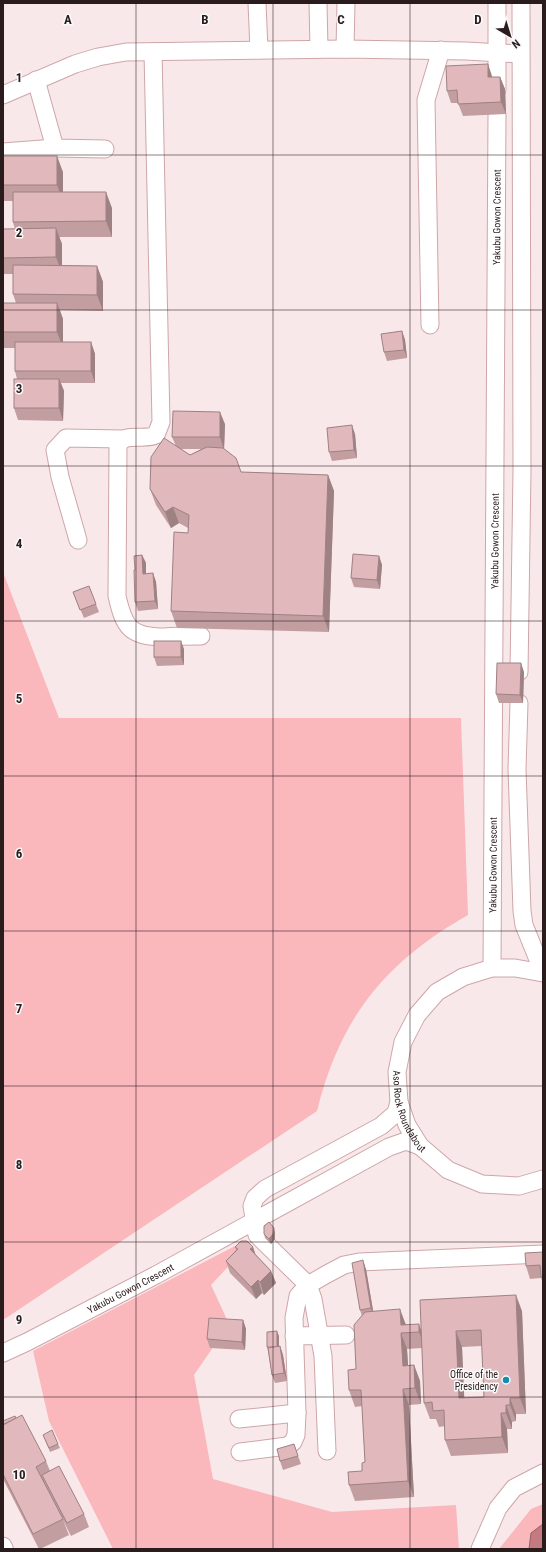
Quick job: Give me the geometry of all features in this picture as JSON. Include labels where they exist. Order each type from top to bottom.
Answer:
[{"type":"street","points":[[257,3],[259,50]]},
{"type":"street","points":[[318,3],[319,49]]},
{"type":"street","points":[[345,48],[346,3]]},
{"type":"street","points":[[497,3],[497,90]]},
{"type":"street","points":[[519,672],[522,470],[521,3]]},
{"type":"street","points":[[3,94],[75,64],[98,57],[126,52],[345,48],[441,50],[520,54]]},
{"type":"street","points":[[430,325],[426,100],[441,50]]},
{"type":"street","points":[[78,540],[60,477],[55,450],[66,438],[151,438],[156,435],[161,422],[153,52]]},
{"type":"street","points":[[36,80],[55,148]]},
{"type":"street","name":"Yakubu Gowon Crescent","points":[[492,968],[497,114]]},
{"type":"street","points":[[3,152],[55,148],[105,149]]},
{"type":"street","points":[[122,439],[118,446],[117,596],[120,609],[128,626],[139,634],[148,637],[201,636]]},
{"type":"street","points":[[519,703],[518,768],[522,911],[524,925],[543,973]]},
{"type":"street","name":"Aso Rock Roundabout","points":[[543,973],[515,968],[492,968],[463,977],[437,992],[417,1015],[403,1042],[397,1072],[399,1102],[408,1125],[420,1146],[448,1170],[482,1184],[519,1186],[543,1179]]},
{"type":"street","points":[[327,1451],[323,1356],[313,1299],[308,1285],[257,1235],[256,1221],[252,1206],[255,1198],[265,1189],[381,1126],[396,1113],[399,1102]]},
{"type":"street","name":"Yakubu Gowon Crescent","points":[[3,1353],[149,1279],[389,1147],[406,1141],[420,1146]]},
{"type":"street","points":[[240,1452],[287,1446],[293,1442],[296,1435],[297,1413],[294,1318],[298,1296],[308,1285],[344,1265],[359,1262],[543,1254]]},
{"type":"street","points":[[294,1336],[346,1335]]},
{"type":"street","points":[[239,1419],[297,1413]]},
{"type":"street","points":[[480,1549],[498,1508],[514,1488],[543,1473]]},
{"type":"shaded area","points":[[3,572],[59,718],[461,718],[468,915],[439,933],[413,952],[390,973],[370,996],[353,1021],[339,1048],[327,1078],[317,1111],[3,1320]]},
{"type":"shaded area","points":[[235,1246],[238,1256],[211,1285],[229,1324],[194,1375],[213,1479],[332,1512],[456,1505],[459,1549],[113,1549],[49,1421],[33,1351]]},
{"type":"shaded area","points":[[543,1504],[543,1524],[531,1533],[529,1549],[499,1549],[531,1509]]},
{"type":"shaded area","points":[[543,1524],[543,1549],[529,1549],[531,1533]]},
{"type":"building","points":[[488,64],[488,77],[500,77],[501,102],[458,104],[457,90],[447,91],[446,66]]},
{"type":"building","points":[[3,156],[57,156],[57,185],[3,185]]},
{"type":"building","points":[[13,192],[106,192],[106,221],[13,222]]},
{"type":"building","points":[[56,228],[56,257],[3,258],[3,229]]},
{"type":"building","points":[[13,265],[97,266],[97,295],[13,294]]},
{"type":"building","points":[[3,303],[57,303],[57,332],[3,332]]},
{"type":"building","points":[[402,331],[404,350],[384,352],[381,334]]},
{"type":"building","points":[[15,342],[91,342],[91,371],[15,371]]},
{"type":"building","points":[[14,379],[59,379],[59,408],[14,408]]},
{"type":"building","points":[[173,411],[220,412],[220,437],[172,437]]},
{"type":"building","points":[[352,425],[354,450],[329,452],[327,428]]},
{"type":"building","points":[[164,438],[190,455],[207,447],[223,448],[236,458],[241,472],[328,475],[323,616],[171,611],[174,532],[188,533],[189,515],[173,507],[165,512],[150,489],[151,457]]},
{"type":"building","points":[[353,554],[379,556],[377,580],[351,578]]},
{"type":"building","points":[[142,555],[143,574],[153,573],[155,601],[135,602],[134,556]]},
{"type":"building","points":[[89,586],[96,604],[80,610],[73,592]]},
{"type":"building","points":[[154,641],[181,641],[181,657],[154,657]]},
{"type":"building","points":[[497,663],[521,663],[520,695],[496,694]]},
{"type":"building","points":[[269,1222],[274,1228],[273,1234],[269,1239],[264,1234],[264,1226]]},
{"type":"building","points":[[241,1241],[247,1241],[253,1247],[250,1249],[271,1271],[260,1282],[258,1280],[251,1287],[226,1261],[238,1249],[235,1247]]},
{"type":"building","points":[[543,1252],[543,1277],[541,1277],[540,1265],[526,1266],[525,1253]]},
{"type":"building","points":[[363,1260],[371,1308],[360,1310],[352,1263]]},
{"type":"building","name":"Office of the Presidency","points":[[516,1295],[520,1398],[510,1398],[510,1405],[506,1405],[506,1413],[501,1413],[502,1437],[445,1440],[444,1410],[433,1411],[432,1402],[424,1403],[420,1300]],"holes":[[[481,1330],[484,1397],[459,1398],[456,1331]]]},
{"type":"building","name":"Office of the Presidency","points":[[400,1309],[401,1325],[419,1324],[419,1332],[401,1333],[403,1366],[414,1365],[415,1388],[403,1389],[408,1481],[349,1485],[348,1472],[362,1471],[362,1463],[365,1462],[361,1390],[349,1390],[348,1370],[356,1369],[354,1325],[365,1312]]},
{"type":"building","points":[[209,1318],[243,1320],[242,1342],[207,1339]]},
{"type":"building","points":[[277,1331],[277,1347],[267,1347],[267,1332]]},
{"type":"building","points":[[280,1346],[284,1373],[272,1375],[268,1348]]},
{"type":"building","points":[[22,1415],[46,1461],[36,1467],[63,1519],[33,1534],[3,1474],[3,1425]]},
{"type":"building","points":[[15,1416],[16,1418],[4,1424],[3,1421]]},
{"type":"building","points":[[52,1430],[58,1444],[49,1448],[43,1435]]},
{"type":"building","points":[[294,1444],[298,1456],[280,1461],[277,1449]]},
{"type":"building","points":[[59,1466],[84,1514],[67,1523],[42,1475]]},
{"type":"place","name":"Office of the Presidency","points":[[506,1380]]}]
